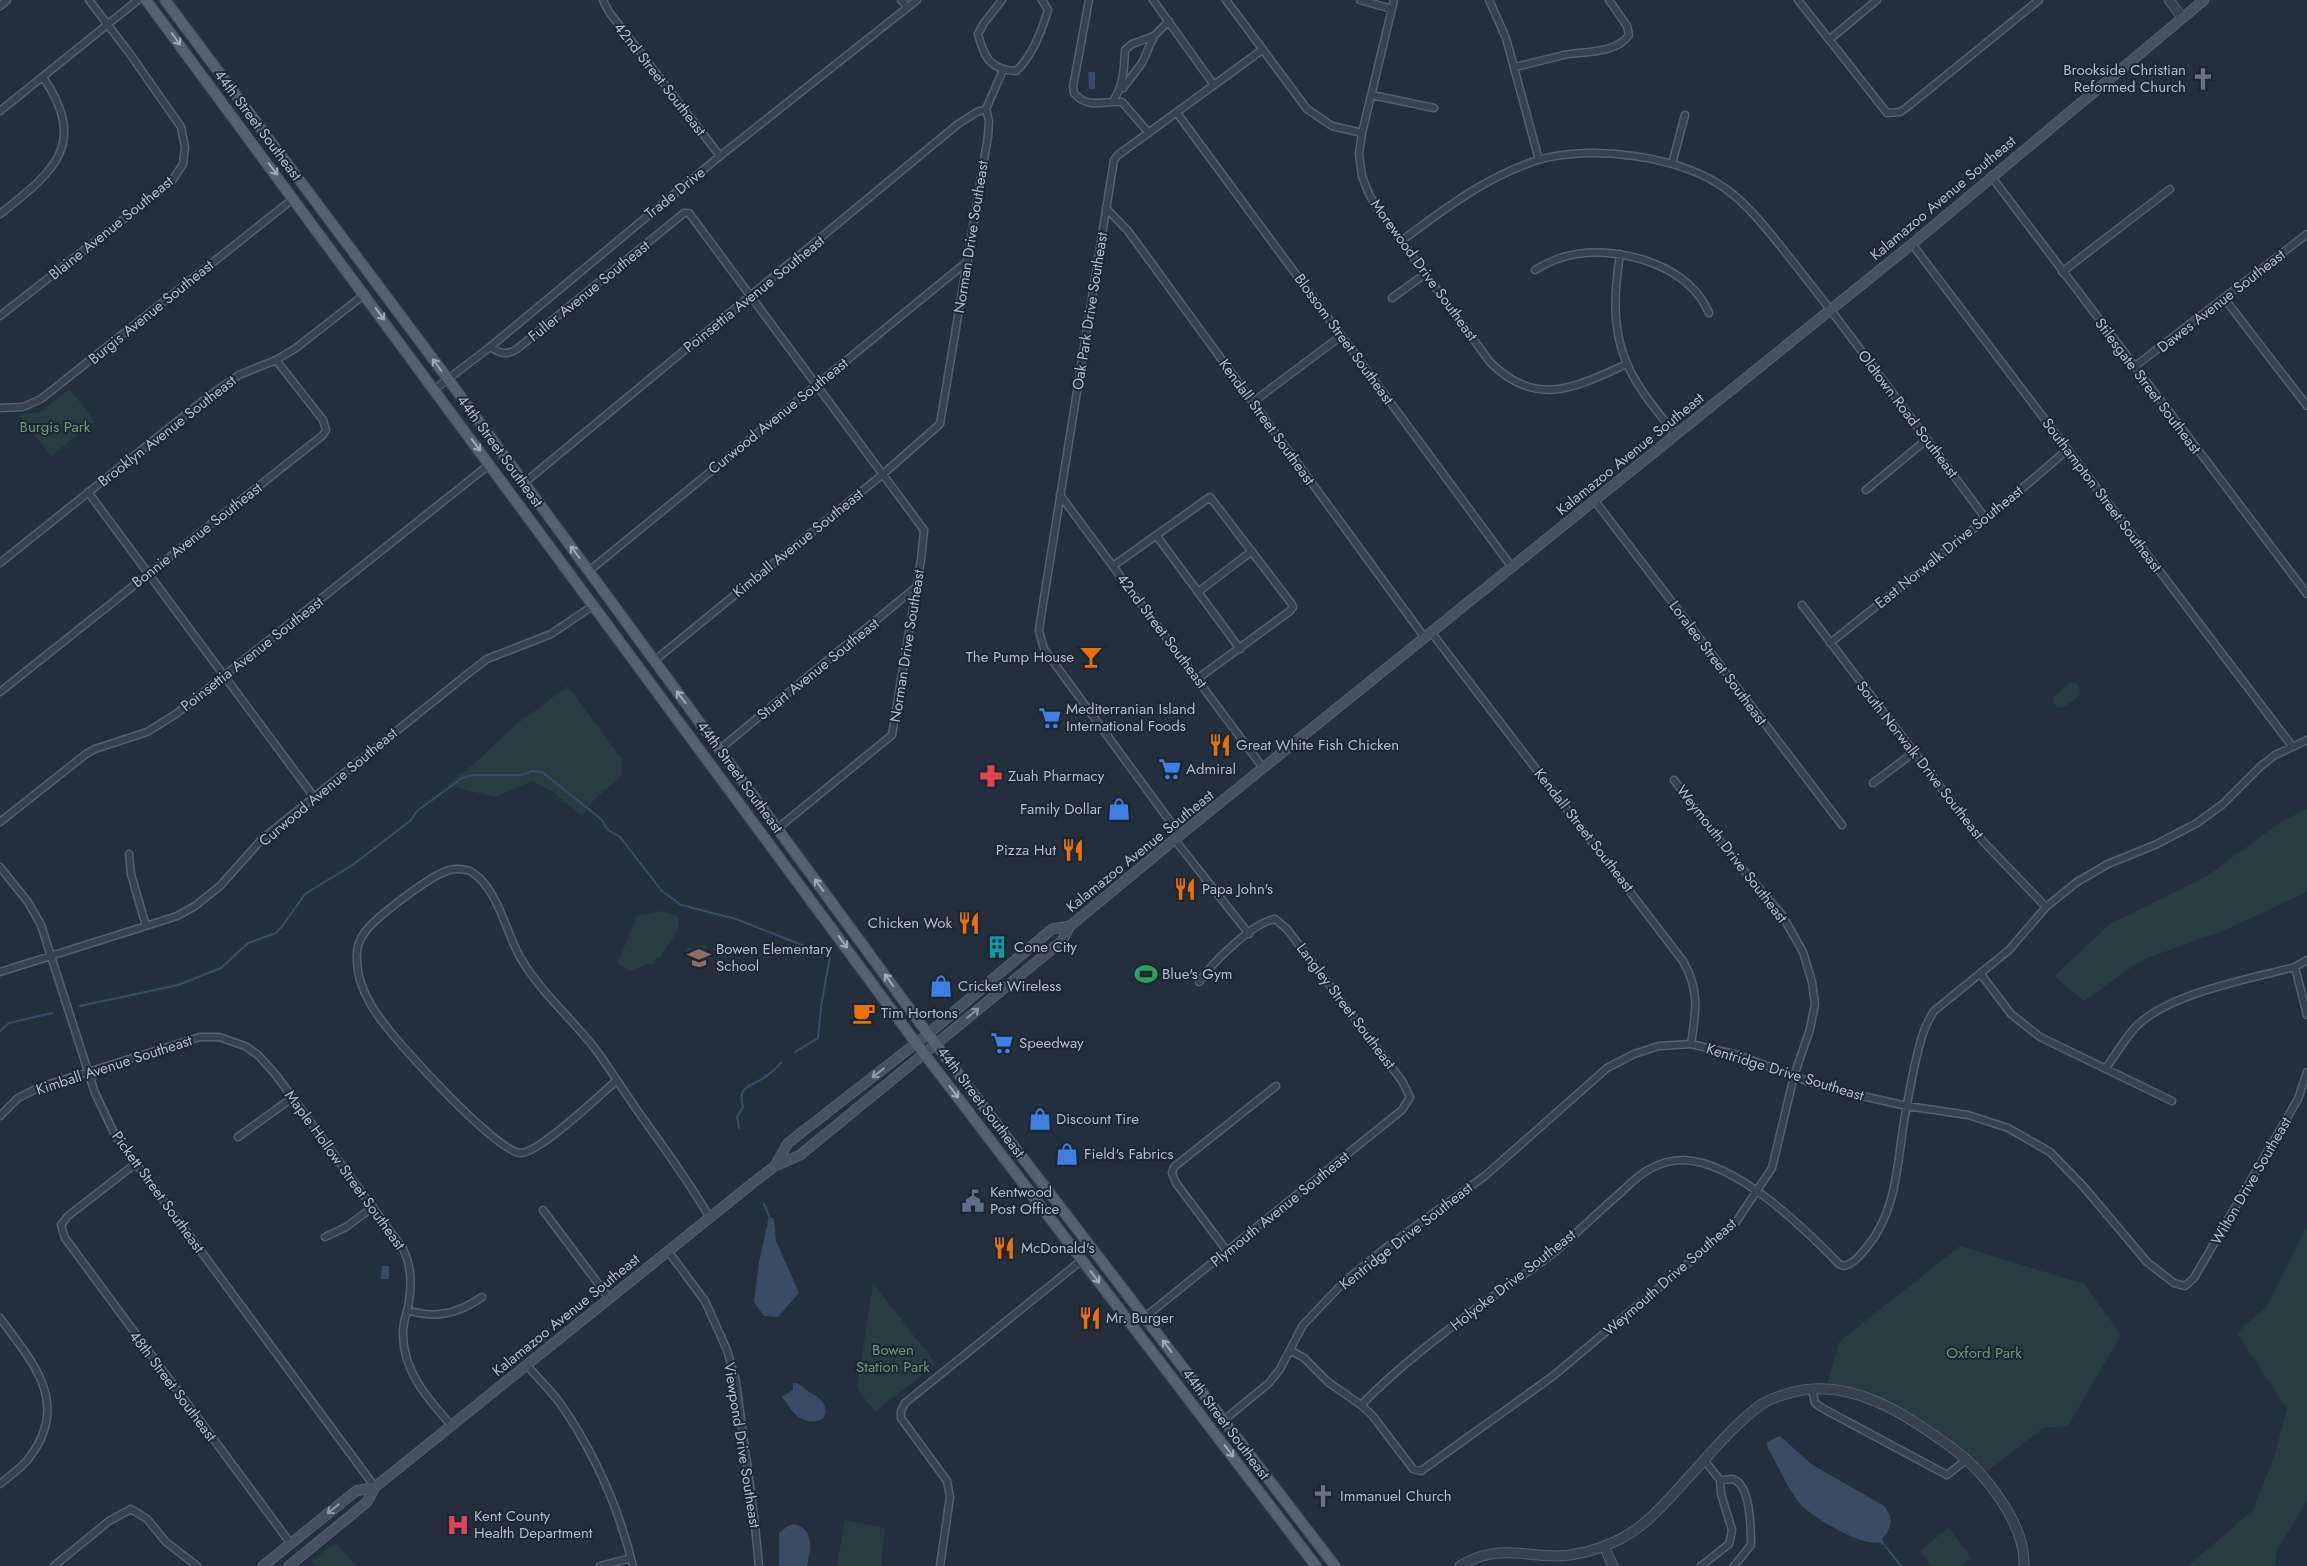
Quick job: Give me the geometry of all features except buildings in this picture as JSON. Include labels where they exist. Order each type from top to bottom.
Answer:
[{"type":"main road","name":"44th Street Southeast","points":[[146,0],[435,388],[924,1054],[1316,1566]]},
{"type":"main road","name":"44th Street Southeast","points":[[164,0],[448,379],[928,1034],[1335,1566]]},
{"type":"main road","name":"Kalamazoo Avenue Southeast","points":[[289,1566],[367,1502],[375,1487],[775,1166],[799,1156],[1062,941],[1070,926],[1511,566],[1595,501],[1912,244],[1991,176],[2204,0]]},
{"type":"main road","points":[[249,138],[262,143],[271,142]]},
{"type":"main road","points":[[294,198],[306,198],[321,209]]},
{"type":"main road","points":[[490,464],[503,463],[516,473]]},
{"type":"main road","points":[[566,566],[580,572],[589,571]]},
{"type":"main road","points":[[594,605],[607,604],[621,615]]},
{"type":"main road","points":[[682,723],[692,721],[704,727]]},
{"type":"main road","points":[[755,822],[763,828],[778,828]]},
{"type":"main road","points":[[770,842],[780,842],[793,849]]},
{"type":"main road","points":[[826,919],[837,918],[848,924]]},
{"type":"main road","name":"Kalamazoo Avenue Southeast","points":[[775,1166],[788,1144],[928,1034],[1052,929],[1070,926]]},
{"type":"main road","points":[[1038,961],[1047,945],[1042,938]]},
{"type":"main road","points":[[810,1146],[805,1136],[817,1121]]},
{"type":"main road","points":[[1055,1225],[1066,1231],[1079,1231]]},
{"type":"main road","points":[[1082,1260],[1093,1259],[1109,1270]]},
{"type":"main road","points":[[1199,1413],[1212,1420],[1224,1420]]},
{"type":"main road","name":"Kalamazoo Avenue Southeast","points":[[263,1566],[356,1491],[375,1487]]},
{"type":"main road","points":[[1263,1496],[1275,1496],[1280,1499],[1298,1524],[1306,1527]]},
{"type":"street","points":[[0,6],[7,0]]},
{"type":"street","name":"Blaine Avenue Southeast","points":[[0,316],[172,181],[183,164],[186,147],[181,127],[130,54],[106,25],[89,0]]},
{"type":"street","points":[[0,111],[138,0]]},
{"type":"street","name":"42nd Street Southeast","points":[[602,0],[609,12],[720,156]]},
{"type":"street","points":[[901,0],[908,7]]},
{"type":"street","name":"Trade Drive","points":[[435,388],[490,347],[720,156],[917,0]]},
{"type":"street","points":[[1002,0],[978,34],[988,61],[1003,70],[1016,71],[1024,64],[1048,10],[1042,0]]},
{"type":"street","points":[[1089,0],[1073,87],[1074,93],[1084,102],[1095,105],[1113,101],[1122,102],[1149,133]]},
{"type":"street","points":[[1154,0],[1214,85]]},
{"type":"street","points":[[1226,0],[1307,109],[1332,126],[1362,133]]},
{"type":"street","points":[[1360,0],[1392,9]]},
{"type":"street","name":"Morewood Drive Southeast","points":[[1394,0],[1362,133],[1359,154],[1362,176],[1377,208],[1490,362],[1500,373],[1517,384],[1531,389],[1555,391],[1577,386],[1626,364]]},
{"type":"street","points":[[1489,0],[1506,38],[1539,160]]},
{"type":"street","points":[[1515,68],[1565,55],[1606,48],[1625,41],[1629,31],[1608,0]]},
{"type":"street","points":[[1798,0],[1887,113],[1900,112],[1906,108],[2040,0]]},
{"type":"street","points":[[1830,39],[1877,0]]},
{"type":"street","points":[[2169,0],[2182,17]]},
{"type":"street","points":[[1113,101],[1142,63],[1154,36],[1168,21]]},
{"type":"street","points":[[1120,91],[1124,77],[1125,50],[1132,44],[1154,36]]},
{"type":"street","name":"Oak Park Drive Southeast","points":[[1177,838],[1044,649],[1040,622],[1114,160],[1118,155],[1262,50]]},
{"type":"street","points":[[986,109],[1003,70]]},
{"type":"street","points":[[0,214],[46,175],[60,154],[65,120],[55,95],[43,77]]},
{"type":"street","points":[[1372,95],[1434,108]]},
{"type":"street","name":"Norman Drive Southeast","points":[[940,424],[988,136],[989,121],[986,109]]},
{"type":"street","name":"Poinsettia Avenue Southeast","points":[[524,483],[958,124],[977,112],[986,109]]},
{"type":"street","name":"Blossom Street Southeast","points":[[1177,112],[1511,566]]},
{"type":"street","points":[[1672,164],[1685,115]]},
{"type":"street","name":"Oldtown Road Southeast","points":[[1401,241],[1481,184],[1539,160],[1579,154],[1637,157],[1672,164],[1724,187],[1757,217],[1830,309],[1986,519]]},
{"type":"street","name":"Stilesgate Street Southeast","points":[[1991,176],[2307,594]]},
{"type":"street","points":[[2062,272],[2170,189]]},
{"type":"street","name":"Burgis Avenue Southeast","points":[[0,408],[23,407],[41,400],[294,198]]},
{"type":"street","name":"Kendall Street Southeast","points":[[1106,208],[1128,232],[1252,402],[1428,635],[1683,961],[1689,971],[1696,995],[1691,1044]]},
{"type":"street","name":"Fuller Avenue Southeast","points":[[490,347],[502,354],[512,353],[517,350],[684,213],[689,212],[752,295]]},
{"type":"street","name":"Dawes Avenue Southeast","points":[[2134,367],[2307,234]]},
{"type":"street","name":"Southampton Street Southeast","points":[[1912,244],[2292,746]]},
{"type":"street","points":[[1535,270],[1559,258],[1577,254],[1597,252],[1620,254],[1641,259],[1675,276],[1698,294],[1709,312]]},
{"type":"street","points":[[1620,254],[1614,307],[1618,337],[1626,364],[1647,400],[1676,434]]},
{"type":"street","name":"Curwood Avenue Southeast","points":[[589,571],[968,261]]},
{"type":"street","points":[[1392,298],[1425,274]]},
{"type":"street","name":"Brooklyn Avenue Southeast","points":[[0,562],[225,384],[254,368],[276,360],[296,348],[365,294]]},
{"type":"street","points":[[752,295],[883,474]]},
{"type":"street","points":[[2224,298],[2307,406]]},
{"type":"street","points":[[1252,402],[1341,336]]},
{"type":"street","name":"Bonnie Avenue Southeast","points":[[0,692],[319,439],[326,430],[323,420],[276,360]]},
{"type":"street","name":"Kimball Avenue Southeast","points":[[654,660],[883,474],[940,424]]},
{"type":"street","points":[[1866,490],[1926,440]]},
{"type":"street","name":"East Norwalk Drive Southeast","points":[[1830,643],[1986,519],[2067,450]]},
{"type":"street","name":"Poinsettia Avenue Southeast","points":[[0,822],[86,754],[97,748],[147,732],[158,726],[224,676],[490,464]]},
{"type":"street","name":"Norman Drive Southeast","points":[[778,828],[892,735],[924,530],[883,474]]},
{"type":"street","points":[[88,492],[314,797]]},
{"type":"street","name":"42nd Street Southeast","points":[[1060,495],[1263,768]]},
{"type":"street","points":[[1113,566],[1210,497],[1293,607],[1240,649],[1197,679]]},
{"type":"street","name":"Loralee Street Southeast","points":[[1595,501],[1842,825]]},
{"type":"street","points":[[1156,535],[1240,649]]},
{"type":"street","points":[[1198,592],[1252,552]]},
{"type":"street","name":"Stuart Avenue Southeast","points":[[720,749],[915,588]]},
{"type":"street","name":"Curwood Avenue Southeast","points":[[0,972],[177,916],[209,896],[262,839],[487,659],[551,634],[594,605]]},
{"type":"street","name":"South Norwalk Drive Southeast","points":[[1802,605],[1977,835],[2046,907]]},
{"type":"street","points":[[1907,1106],[1926,1024],[1934,1011],[2009,950],[2046,907],[2093,872],[2180,833],[2203,819],[2223,804],[2261,766],[2292,746],[2307,740]]},
{"type":"street","points":[[1873,783],[1913,753]]},
{"type":"street","name":"Weymouth Drive Southeast","points":[[1361,1405],[1372,1415],[1410,1466],[1418,1472],[1424,1470],[1508,1410],[1591,1346],[1736,1222],[1772,1168],[1794,1076],[1810,1029],[1815,1004],[1812,982],[1803,952],[1782,915],[1730,854],[1674,780]]},
{"type":"street","points":[[1177,838],[1249,934],[1212,966],[1199,982]]},
{"type":"street","points":[[129,854],[131,874],[146,926]]},
{"type":"street","name":"Pickett Street Southeast","points":[[0,867],[28,902],[41,925],[88,1071],[107,1122],[135,1164],[375,1487]]},
{"type":"street","points":[[616,1081],[551,1137],[531,1151],[521,1153],[508,1150],[491,1136],[411,1056],[380,1020],[358,975],[359,943],[365,931],[380,917],[429,880],[448,870],[458,869],[472,872],[485,884],[509,936],[530,973],[575,1024],[605,1062],[710,1218]]},
{"type":"street","name":"Langley Street Southeast","points":[[1249,934],[1267,921],[1275,919],[1287,929],[1402,1081],[1410,1097]]},
{"type":"street","points":[[2106,1068],[2133,1029],[2162,1006],[2180,998],[2295,967],[2307,960]]},
{"type":"street","points":[[2295,967],[2307,1015]]},
{"type":"street","points":[[1980,974],[2011,1014],[2040,1037],[2172,1101]]},
{"type":"street","name":"Kimball Avenue Southeast","points":[[0,1116],[18,1098],[40,1086],[192,1039],[215,1037],[236,1042]]},
{"type":"street","name":"Maple Hollow Street Southeast","points":[[236,1042],[253,1051],[265,1062],[403,1248],[409,1265],[411,1282],[403,1331],[407,1362],[422,1389],[451,1425]]},
{"type":"street","name":"Kentridge Drive Southeast","points":[[1224,1420],[1269,1383],[1303,1325],[1344,1282],[1383,1250],[1486,1175],[1607,1068],[1634,1054],[1659,1046],[1691,1044],[1738,1055],[1794,1076],[1849,1093],[1907,1106],[1968,1115],[1998,1123],[2050,1152],[2083,1186],[2146,1262],[2174,1283],[2185,1286]]},
{"type":"street","name":"Wilton Drive Southeast","points":[[2185,1286],[2194,1278],[2267,1155],[2298,1099],[2307,1072]]},
{"type":"street","points":[[1227,1251],[1176,1183],[1172,1174],[1174,1167],[1276,1086]]},
{"type":"street","name":"Plymouth Avenue Southeast","points":[[1145,1317],[1402,1110],[1410,1097]]},
{"type":"street","points":[[238,1137],[292,1098]]},
{"type":"street","name":"Holyoke Drive Southeast","points":[[1361,1405],[1385,1380],[1434,1341],[1556,1251],[1648,1170],[1664,1162],[1684,1160],[1719,1170],[1758,1191],[1798,1222],[1839,1264],[1844,1266],[1857,1259],[1879,1230],[1886,1216],[1896,1179],[1907,1106]]},
{"type":"street","name":"48th Street Southeast","points":[[135,1164],[68,1216],[61,1226],[69,1245],[290,1544]]},
{"type":"street","points":[[325,1237],[346,1227],[374,1207]]},
{"type":"street","points":[[543,1210],[609,1298]]},
{"type":"street","name":"Viewpond Drive Southeast","points":[[668,1251],[705,1302],[726,1350],[736,1382],[759,1566]]},
{"type":"street","points":[[940,1566],[950,1498],[948,1488],[942,1472],[901,1418],[901,1411],[905,1403],[1082,1260]]},
{"type":"street","points":[[407,1310],[429,1315],[446,1314],[470,1306],[482,1297]]},
{"type":"street","points":[[0,1318],[39,1373],[46,1393],[47,1416],[42,1438],[28,1460],[0,1484]]},
{"type":"street","points":[[1290,1350],[1304,1358],[1328,1382],[1361,1405]]},
{"type":"street","points":[[527,1365],[560,1404],[580,1434],[604,1480],[620,1521],[634,1566]]},
{"type":"street","points":[[1812,1389],[1815,1402],[1822,1408],[1947,1475],[1966,1460]]},
{"type":"street","points":[[1460,1566],[1479,1556],[1495,1552],[1557,1556],[1578,1554],[1604,1546],[1631,1533],[1652,1517],[1732,1429],[1763,1403],[1783,1395],[1812,1389],[1852,1392],[1883,1404],[1921,1426],[1966,1460],[1992,1490],[2018,1531],[2024,1557],[2024,1566]]},
{"type":"street","points":[[1701,1566],[1728,1544],[1732,1530],[1721,1494],[1720,1480],[1704,1460]]},
{"type":"street","points":[[1720,1480],[1733,1479],[1746,1492],[1750,1546],[1740,1561],[1734,1566]]},
{"type":"street","points":[[54,1566],[109,1521],[130,1509],[147,1519],[166,1542],[197,1566]]},
{"type":"street","points":[[1604,1546],[1613,1566]]},
{"type":"street","points":[[600,1566],[631,1558]]},
{"type":"green space","name":"Burgis Park","points":[[69,389],[95,421],[51,456],[18,415],[40,412]]},
{"type":"green space","points":[[2070,683],[2077,684],[2080,689],[2079,696],[2063,708],[2057,707],[2053,697]]},
{"type":"green space","points":[[568,686],[622,760],[621,776],[595,800],[582,816],[553,792],[532,781],[495,797],[447,785],[477,761],[513,727]]},
{"type":"green space","points":[[2307,809],[2307,892],[2225,930],[2142,960],[2084,1001],[2054,976],[2110,924],[2207,876],[2282,821]]},
{"type":"green space","points":[[661,911],[678,917],[679,922],[676,933],[661,957],[656,958],[654,965],[646,964],[632,971],[620,966],[618,962],[637,916]]},
{"type":"green space","points":[[706,945],[709,959],[688,963],[686,948]]},
{"type":"green space","points":[[2307,1226],[2307,1501],[2277,1550],[2275,1566],[2188,1566],[2253,1510],[2274,1457],[2287,1409],[2237,1333],[2266,1307]]},
{"type":"green space","name":"Oxford Park","points":[[1960,1246],[2084,1284],[2121,1335],[2068,1426],[2043,1428],[1981,1476],[1966,1460],[1883,1404],[1826,1389],[1839,1342]]},
{"type":"green space","name":"Bowen Station Park","points":[[873,1283],[936,1364],[875,1412],[857,1388]]},
{"type":"green space","points":[[845,1520],[885,1528],[881,1566],[837,1566]]},
{"type":"green space","points":[[1949,1528],[1971,1558],[1960,1566],[1931,1566],[1920,1550]]},
{"type":"green space","points":[[335,1543],[357,1566],[316,1566],[312,1560]]},
{"type":"water","points":[[1088,72],[1095,72],[1095,89],[1089,89]]},
{"type":"water","points":[[769,1216],[774,1219],[776,1241],[799,1293],[778,1317],[764,1316],[754,1302],[759,1263]]},
{"type":"water","points":[[382,1266],[389,1266],[389,1279],[381,1279]]},
{"type":"water","points":[[793,1383],[800,1385],[821,1400],[825,1411],[825,1415],[822,1418],[814,1421],[804,1420],[792,1411],[782,1397],[793,1390]]},
{"type":"water","points":[[1780,1436],[1811,1464],[1884,1506],[1890,1518],[1890,1527],[1882,1539],[1886,1547],[1879,1542],[1861,1540],[1850,1536],[1816,1517],[1801,1505],[1792,1493],[1768,1449],[1767,1442]]},
{"type":"water","points":[[794,1524],[805,1531],[810,1540],[807,1566],[779,1566],[779,1533]]},
{"type":"waterway","points":[[80,1006],[178,985],[221,968],[248,943],[276,933],[305,894],[354,864],[411,820],[417,811],[462,778],[474,775],[522,775],[532,771],[542,772],[601,819],[608,830],[620,837],[662,891],[681,905],[736,919],[830,956],[821,1007],[818,1038],[795,1052]]},
{"type":"waterway","points":[[0,1031],[9,1023],[52,1013]]},
{"type":"waterway","points":[[739,1128],[737,1117],[743,1107],[743,1092],[767,1076],[781,1063]]},
{"type":"waterway","points":[[764,1204],[769,1216]]},
{"type":"waterway","points":[[1886,1547],[1901,1566]]},
{"type":"place","name":"Brookside Christian Reformed Church","points":[[2203,79]]},
{"type":"place","name":"The Pump House","points":[[1091,657]]},
{"type":"place","name":"Mediterranian Island International Foods","points":[[1050,718]]},
{"type":"place","name":"Great White Fish Chicken","points":[[1220,745]]},
{"type":"place","name":"Admiral","points":[[1170,769]]},
{"type":"place","name":"Zuah Pharmacy","points":[[991,776]]},
{"type":"place","name":"Family Dollar","points":[[1119,809]]},
{"type":"place","name":"Pizza Hut","points":[[1073,850]]},
{"type":"place","name":"Papa John's","points":[[1185,889]]},
{"type":"place","name":"Chicken Wok","points":[[969,923]]},
{"type":"place","name":"Cone City","points":[[997,947]]},
{"type":"place","name":"Bowen Elementary School","points":[[699,958]]},
{"type":"place","name":"Blue's Gym","points":[[1146,974]]},
{"type":"place","name":"Cricket Wireless","points":[[941,986]]},
{"type":"place","name":"Tim Hortons","points":[[864,1013]]},
{"type":"place","name":"Speedway","points":[[1002,1043]]},
{"type":"place","name":"Discount Tire","points":[[1040,1119]]},
{"type":"place","name":"Field's Fabrics","points":[[1067,1154]]},
{"type":"place","name":"Kentwood Post Office","points":[[973,1201]]},
{"type":"place","name":"McDonald's","points":[[1004,1248]]},
{"type":"place","name":"Mr. Burger","points":[[1090,1318]]},
{"type":"place","name":"Immanuel Church","points":[[1323,1496]]},
{"type":"place","name":"Kent County Health Department","points":[[458,1525]]}]
